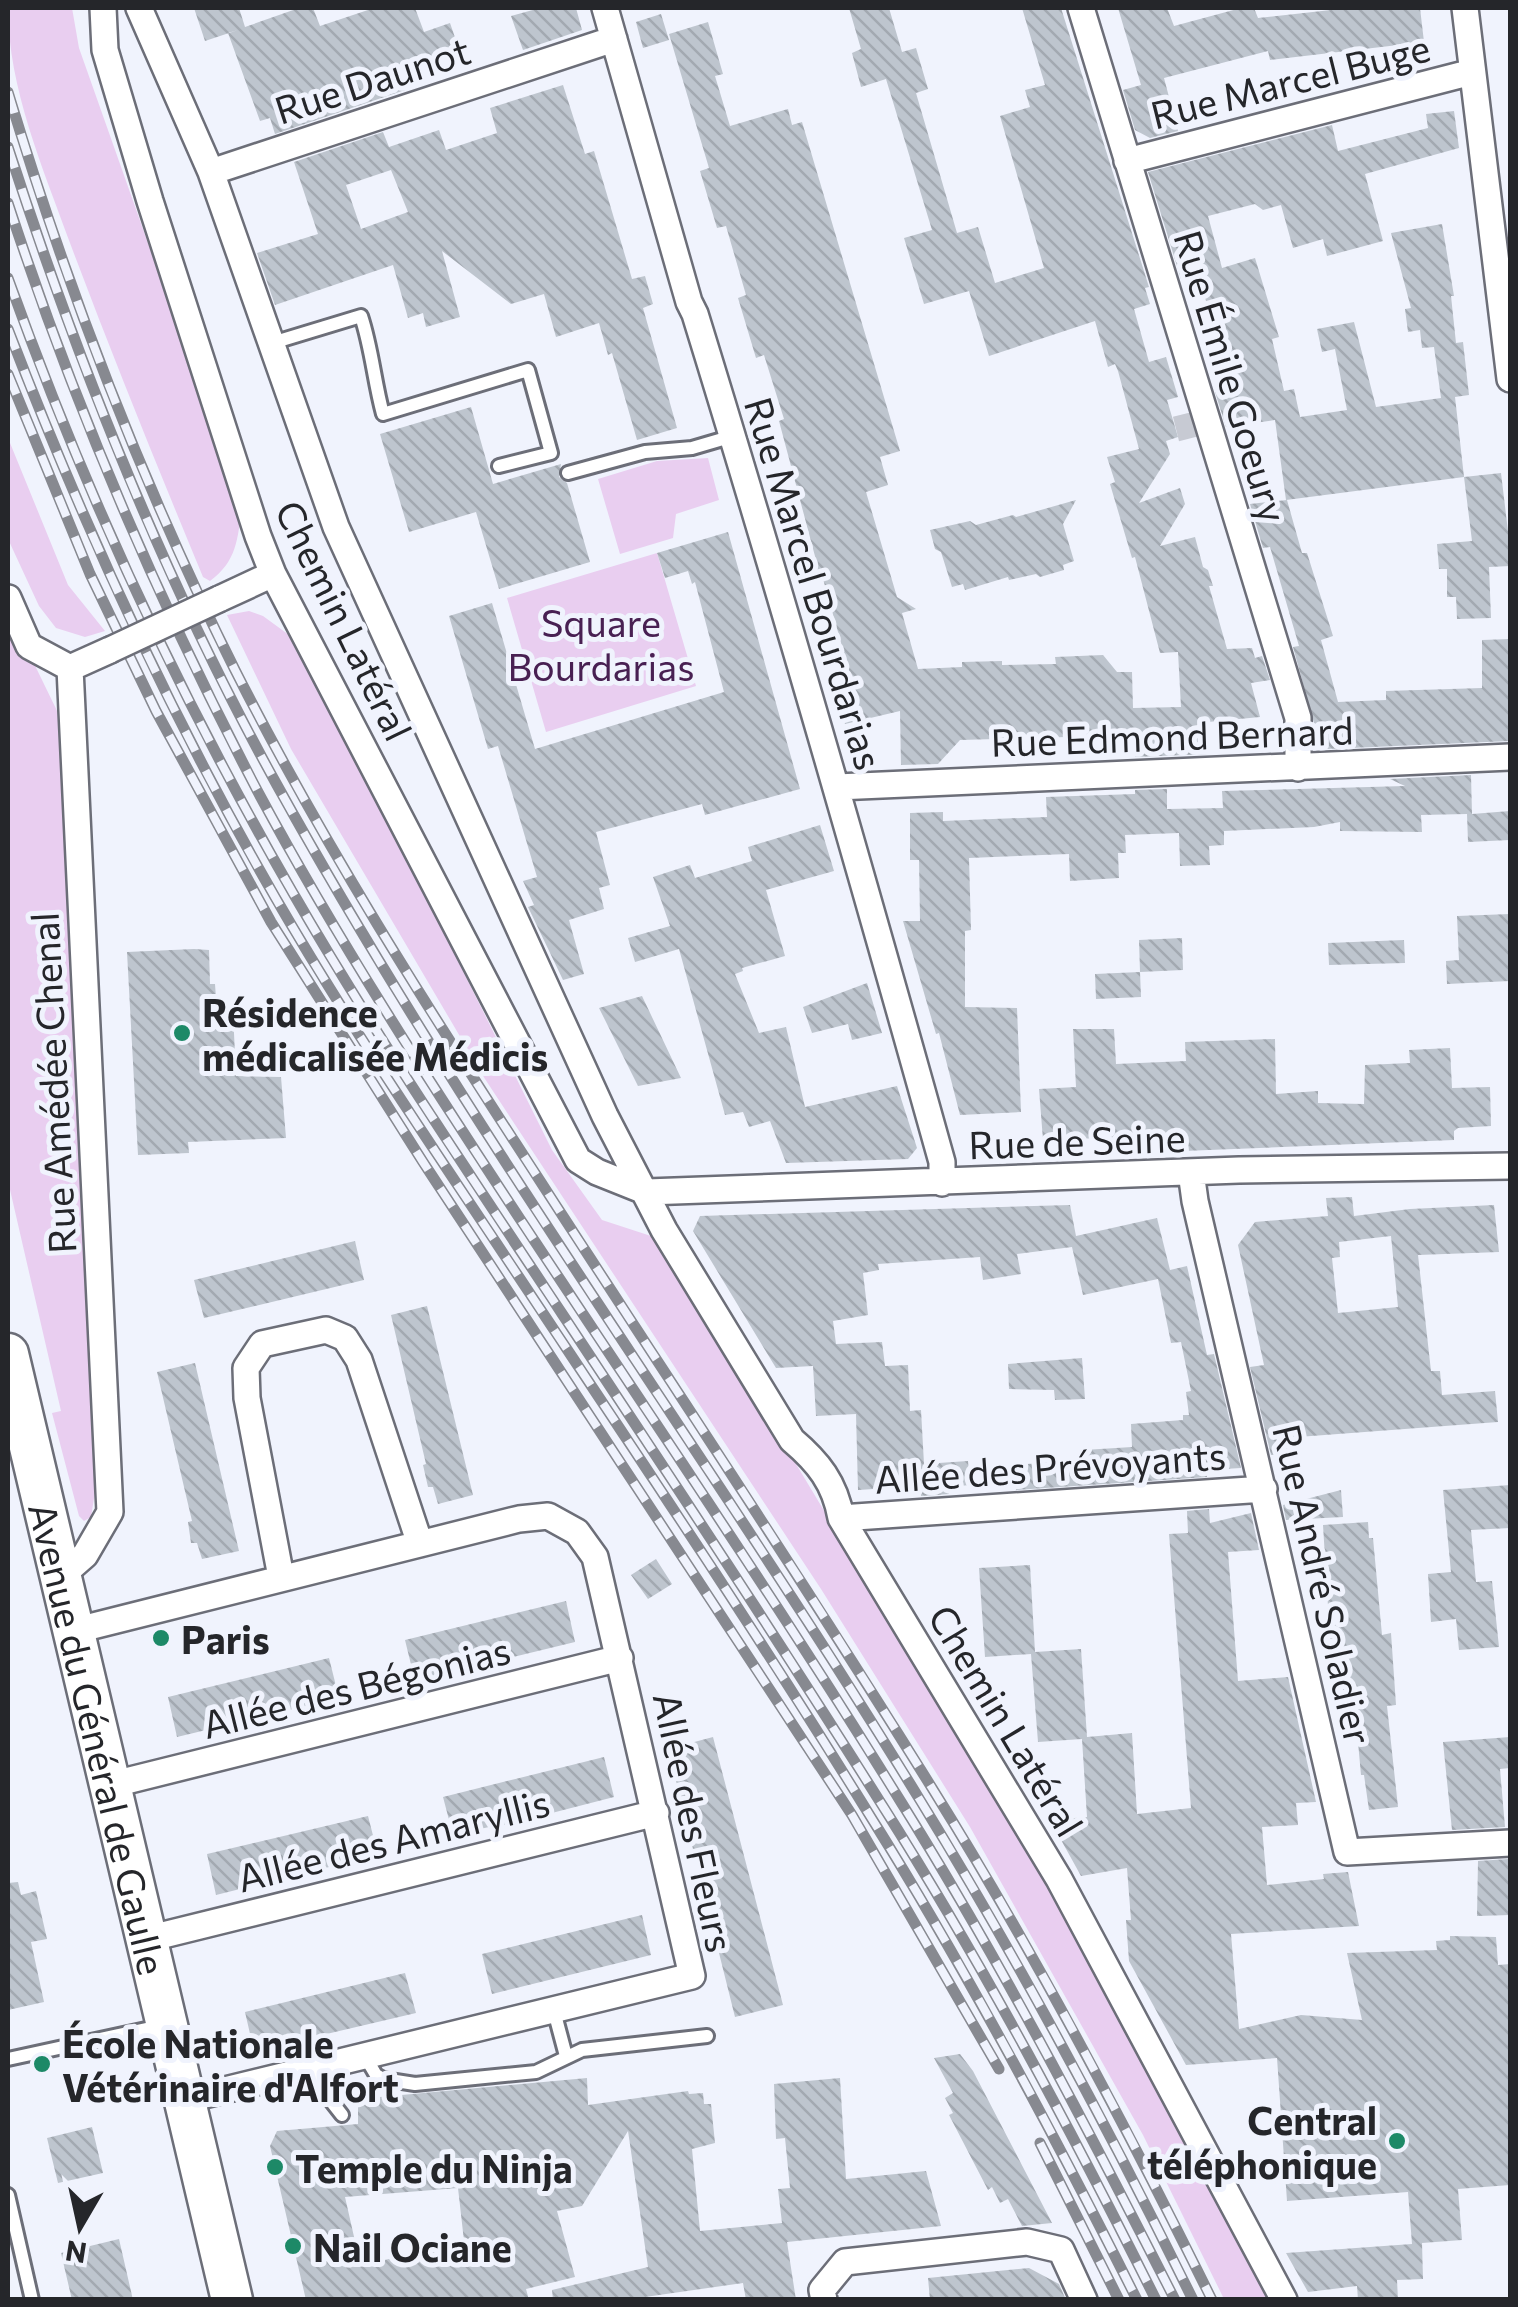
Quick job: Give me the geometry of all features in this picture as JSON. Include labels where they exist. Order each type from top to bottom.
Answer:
[{"type":"main road","name":"Avenue du Général de Gaulle","points":[[8,1354],[232,2300]]},
{"type":"street","name":"Chemin Latéral","points":[[104,8],[105,50],[144,182],[258,536],[274,574],[561,1132],[578,1160],[647,1192]]},
{"type":"street","name":"Chemin Latéral","points":[[139,8],[211,172],[336,527],[605,1116],[664,1230],[792,1440],[818,1462],[842,1518],[1059,1879],[1284,2300]]},
{"type":"street","name":"Rue Marcel Bourdarias","points":[[605,8],[689,302],[696,314],[837,787],[942,1162],[942,1183]]},
{"type":"street","name":"Rue Émile Goeury","points":[[1081,8],[1298,718],[1298,768]]},
{"type":"street","points":[[1465,8],[1510,379]]},
{"type":"street","name":"Rue Daunot","points":[[211,172],[614,39]]},
{"type":"street","name":"Rue Marcel Buge","points":[[1127,161],[1472,72]]},
{"type":"street","points":[[8,598],[29,646],[70,668],[274,574]]},
{"type":"street","name":"Rue Amédée Chenal","points":[[61,1576],[85,1555],[110,1512],[70,668]]},
{"type":"street","name":"Rue Edmond Bernard","points":[[837,787],[1510,758]]},
{"type":"street","name":"Rue de Seine","points":[[647,1192],[1192,1172],[1510,1166]]},
{"type":"street","name":"Rue André Soladier","points":[[1192,1172],[1195,1201],[1347,1852],[1510,1843]]},
{"type":"street","points":[[74,1630],[420,1544],[359,1360],[345,1338],[326,1330],[262,1344],[246,1368],[247,1398],[281,1577]]},
{"type":"street","name":"Allée des Prévoyants","points":[[842,1518],[1264,1490]]},
{"type":"street","name":"Allée des Fleurs","points":[[184,2100],[692,1976],[595,1556],[577,1532],[548,1516],[519,1519],[420,1544]]},
{"type":"street","name":"Allée des Bégonias","points":[[110,1785],[620,1658]]},
{"type":"street","name":"Allée des Amaryllis","points":[[147,1939],[656,1813]]},
{"type":"street","points":[[824,2300],[822,2290],[846,2262],[1027,2242],[1061,2250],[1084,2300]]},
{"type":"lane","points":[[272,344],[362,316],[383,414],[528,370],[551,452],[499,466]]},
{"type":"lane","points":[[568,473],[646,452],[692,448],[733,436]]},
{"type":"lane","points":[[554,2010],[566,2056]]},
{"type":"lane","points":[[8,2059],[168,2024]]},
{"type":"lane","points":[[366,2058],[384,2079],[415,2084],[536,2072],[582,2050],[707,2036]]},
{"type":"lane","points":[[298,2074],[320,2087],[342,2116]]},
{"type":"lane","points":[[8,2195],[32,2300]]},
{"type":"green space","points":[[8,8],[72,8],[79,48],[242,509],[231,558],[210,581],[203,577],[152,452],[39,157],[20,98]]},
{"type":"green space","points":[[8,438],[68,585],[105,631],[85,637],[56,628],[39,606],[8,539]]},
{"type":"green space","points":[[708,458],[719,500],[676,514],[673,538],[620,554],[598,479],[657,461]]},
{"type":"green space","name":"Square Bourdarias","points":[[657,553],[696,686],[546,732],[507,598]]},
{"type":"green space","points":[[8,610],[60,717],[95,1492],[91,1517],[84,1521],[79,1516],[52,1413],[61,1411],[8,1181]]},
{"type":"green space","points":[[249,611],[263,616],[300,643],[552,1150],[602,1220],[651,1236],[781,1439],[1067,1915],[1272,2299],[1224,2299],[1143,2135],[970,1827],[821,1589],[485,1079],[291,749],[227,615]]},
{"type":"building","points":[[194,8],[239,8],[245,27],[299,8],[313,8],[320,26],[374,8],[415,8],[424,32],[450,23],[460,52],[394,75],[405,90],[275,134],[270,118],[260,121],[228,33],[205,41]]},
{"type":"building","points":[[540,8],[576,8],[582,30],[523,50],[511,16]]},
{"type":"building","points":[[849,8],[889,8],[902,52],[916,48],[928,89],[916,93],[957,233],[978,227],[995,283],[1044,268],[1000,116],[1030,107],[1025,90],[1045,85],[1022,8],[1061,8],[1149,287],[1145,288],[1150,304],[1134,309],[1149,362],[1166,357],[1178,397],[1167,400],[1178,437],[1166,441],[1170,454],[1139,503],[1180,488],[1185,504],[1160,546],[1195,537],[1213,586],[1209,586],[1227,649],[1252,648],[1255,658],[1262,656],[1270,680],[1251,683],[1260,717],[1208,722],[1208,754],[1135,757],[1134,735],[960,740],[938,764],[901,765],[900,711],[845,724],[833,684],[851,678],[823,579],[799,564],[816,560],[779,421],[784,419],[764,355],[756,358],[738,298],[746,295],[726,226],[717,228],[700,171],[709,168],[669,34],[708,22],[723,74],[715,76],[730,126],[788,109],[792,125],[802,122],[900,451],[880,457],[888,485],[866,492],[897,597],[916,609],[902,613],[918,669],[962,667],[962,662],[1056,664],[1055,657],[1103,655],[1117,672],[1132,672],[1133,708],[1181,707],[1178,652],[1160,653],[1135,557],[1132,558],[1110,484],[1115,482],[1107,457],[1139,449],[1118,371],[1115,364],[1108,367],[1095,321],[989,356],[969,291],[924,304],[904,238],[932,230],[886,79],[861,87],[852,53],[861,49]]},
{"type":"building","points":[[1118,8],[1167,8],[1174,26],[1241,8],[1254,8],[1258,18],[1349,8],[1420,8],[1424,42],[1270,60],[1268,51],[1164,78],[1178,131],[1150,138],[1135,130],[1123,90],[1141,85]]},
{"type":"building","points":[[661,14],[669,40],[643,48],[636,22]]},
{"type":"building","points":[[563,85],[585,154],[594,151],[632,279],[645,276],[653,304],[643,308],[677,428],[637,440],[612,353],[608,355],[599,323],[556,337],[544,294],[511,304],[442,251],[460,317],[426,327],[423,313],[408,318],[393,265],[275,305],[257,253],[318,234],[294,162],[383,132],[389,147],[439,130],[446,150],[497,133],[490,108]],"holes":[[[391,170],[408,212],[361,229],[346,185]]]},
{"type":"building","points":[[1454,111],[1459,148],[1365,174],[1383,241],[1327,256],[1323,239],[1293,248],[1281,205],[1263,210],[1255,204],[1208,216],[1222,268],[1255,258],[1279,337],[1272,339],[1284,391],[1294,389],[1300,417],[1347,410],[1335,349],[1322,352],[1317,329],[1354,322],[1376,407],[1441,398],[1434,347],[1422,348],[1420,330],[1408,332],[1405,309],[1411,308],[1391,233],[1442,224],[1454,296],[1456,343],[1463,342],[1469,395],[1455,397],[1464,477],[1286,500],[1275,420],[1226,427],[1215,392],[1232,389],[1198,274],[1181,279],[1148,172],[1332,125],[1338,151],[1428,128],[1426,114]]},
{"type":"building","points":[[471,407],[493,484],[561,464],[559,477],[567,483],[590,562],[499,589],[476,512],[409,532],[380,434]]},
{"type":"building","points":[[1501,473],[1510,566],[1489,567],[1491,618],[1457,619],[1456,597],[1447,597],[1447,569],[1439,569],[1437,544],[1472,541],[1464,477]]},
{"type":"building","points":[[1076,500],[1063,524],[1074,561],[1063,565],[1064,570],[1040,577],[1008,577],[965,590],[963,584],[952,587],[930,530],[1016,517]]},
{"type":"building","points":[[1287,500],[1333,636],[1321,640],[1338,702],[1386,700],[1386,691],[1482,688],[1482,640],[1510,639],[1510,741],[1327,749],[1320,745],[1293,647],[1299,646],[1270,547],[1263,548],[1250,504]]},
{"type":"building","points":[[728,532],[800,789],[705,815],[702,804],[596,832],[610,885],[599,888],[604,909],[569,920],[584,974],[563,980],[528,907],[534,905],[523,881],[537,877],[498,746],[488,749],[449,616],[492,603],[535,749],[724,692],[695,582],[692,584],[688,571],[665,578],[657,553]]},
{"type":"building","points":[[1471,775],[1472,814],[1510,811],[1510,840],[1468,842],[1467,814],[1421,815],[1422,832],[1340,831],[1340,822],[1224,831],[1224,845],[1209,846],[1210,865],[1180,866],[1179,833],[1125,835],[1126,853],[1118,853],[1119,878],[1070,881],[1069,854],[969,858],[971,930],[965,931],[965,1007],[1017,1008],[1021,1112],[960,1115],[903,921],[920,921],[919,860],[910,860],[910,813],[943,812],[943,821],[1047,817],[1046,797],[1167,789],[1167,809],[1223,808],[1222,791],[1405,786],[1390,779]]},
{"type":"building","points":[[820,825],[834,871],[766,890],[785,956],[742,968],[735,974],[759,1033],[786,1027],[805,1107],[897,1086],[917,1148],[908,1159],[786,1163],[770,1121],[749,1127],[743,1112],[725,1115],[679,949],[635,962],[628,938],[670,926],[653,877],[690,865],[695,878],[752,861],[748,847]]},
{"type":"building","points":[[1510,914],[1510,981],[1447,984],[1446,961],[1459,960],[1457,916]]},
{"type":"building","points":[[1182,938],[1183,970],[1140,972],[1139,940]]},
{"type":"building","points":[[1404,940],[1405,963],[1329,965],[1328,943]]},
{"type":"building","name":"Résidence médicalisée Médicis","points":[[209,950],[210,984],[215,984],[217,1012],[233,1012],[236,1076],[281,1077],[286,1138],[188,1142],[189,1153],[138,1155],[127,952]]},
{"type":"building","points":[[1140,972],[1141,997],[1096,999],[1095,974]]},
{"type":"building","points":[[867,983],[882,1033],[852,1040],[848,1024],[812,1033],[803,1007]]},
{"type":"building","points":[[642,996],[681,1078],[638,1086],[599,1008]]},
{"type":"building","points":[[1073,1029],[1114,1029],[1116,1064],[1186,1061],[1185,1042],[1275,1039],[1276,1094],[1318,1091],[1318,1103],[1364,1104],[1365,1065],[1410,1063],[1409,1050],[1450,1048],[1452,1088],[1490,1087],[1491,1126],[1458,1128],[1454,1140],[1158,1152],[1102,1153],[1102,1138],[1043,1140],[1039,1089],[1076,1087]]},
{"type":"building","points":[[1352,1197],[1354,1216],[1494,1205],[1499,1252],[1418,1255],[1431,1371],[1440,1371],[1442,1395],[1495,1391],[1498,1422],[1298,1437],[1299,1453],[1271,1455],[1250,1367],[1264,1365],[1238,1245],[1255,1222],[1328,1216],[1326,1198]],"holes":[[[1391,1236],[1398,1307],[1338,1313],[1332,1258],[1340,1257],[1339,1242]]]},
{"type":"building","points":[[1070,1205],[1076,1236],[1157,1218],[1170,1270],[1187,1266],[1207,1355],[1214,1354],[1241,1468],[1207,1470],[1207,1477],[1016,1490],[1014,1465],[1085,1460],[1084,1450],[1132,1447],[1131,1424],[1183,1420],[1183,1415],[1189,1415],[1186,1392],[1191,1391],[1181,1342],[1171,1343],[1158,1279],[1083,1295],[1072,1247],[1017,1254],[1021,1274],[983,1280],[980,1257],[878,1264],[879,1270],[863,1273],[868,1315],[833,1321],[836,1344],[882,1342],[885,1366],[908,1365],[910,1411],[921,1410],[924,1464],[968,1461],[970,1485],[949,1487],[949,1494],[921,1496],[920,1486],[858,1490],[856,1414],[816,1416],[813,1366],[776,1368],[693,1231],[700,1216]]},
{"type":"building","points":[[355,1241],[364,1280],[204,1318],[194,1280]]},
{"type":"building","points":[[427,1306],[473,1495],[438,1504],[433,1487],[428,1487],[391,1315]]},
{"type":"building","points":[[1082,1358],[1085,1399],[1055,1400],[1054,1390],[1009,1389],[1008,1364]]},
{"type":"building","points":[[195,1363],[239,1551],[202,1559],[197,1543],[191,1543],[188,1522],[192,1521],[157,1372]]},
{"type":"building","points":[[1510,1485],[1510,1528],[1471,1530],[1476,1582],[1492,1581],[1499,1647],[1459,1650],[1456,1619],[1431,1622],[1428,1574],[1451,1572],[1443,1490]]},
{"type":"building","points":[[1341,1490],[1343,1517],[1286,1520],[1283,1505]]},
{"type":"building","points":[[1209,1509],[1210,1523],[1251,1513],[1259,1550],[1228,1552],[1238,1681],[1288,1677],[1316,1802],[1296,1803],[1298,1825],[1262,1827],[1267,1885],[1324,1879],[1323,1874],[1348,1872],[1359,1926],[1231,1934],[1239,2029],[1301,2015],[1362,2020],[1347,1953],[1437,1950],[1436,1941],[1450,1940],[1450,1936],[1496,1937],[1498,1965],[1510,1964],[1510,2185],[1458,2189],[1462,2240],[1422,2243],[1423,2279],[1397,2280],[1398,2300],[1358,2300],[1357,2286],[1308,2292],[1286,2253],[1412,2244],[1408,2192],[1287,2201],[1277,2058],[1186,2065],[1129,1961],[1127,1868],[1081,1876],[1050,1820],[1087,1817],[1082,1739],[1038,1742],[1031,1654],[985,1657],[979,1568],[1030,1565],[1035,1652],[1081,1649],[1087,1737],[1132,1733],[1137,1814],[1191,1808],[1169,1534],[1188,1533],[1187,1511]]},
{"type":"building","points":[[1368,1522],[1382,1635],[1391,1633],[1396,1705],[1387,1706],[1398,1807],[1369,1810],[1361,1775],[1355,1709],[1345,1710],[1339,1639],[1330,1639],[1323,1525]]},
{"type":"building","points":[[656,1559],[672,1584],[648,1599],[631,1575]]},
{"type":"building","points":[[566,1601],[575,1642],[415,1681],[405,1640]]},
{"type":"building","points":[[329,1658],[339,1698],[177,1737],[168,1697]]},
{"type":"building","points":[[713,1737],[783,2005],[735,2017],[668,1749]]},
{"type":"building","points":[[1510,1737],[1510,1768],[1500,1769],[1505,1827],[1452,1830],[1443,1742]]},
{"type":"building","points":[[604,1757],[614,1797],[453,1835],[443,1797]]},
{"type":"building","points":[[368,1816],[378,1855],[216,1895],[207,1854]]},
{"type":"building","points":[[1508,1859],[1510,1915],[1477,1916],[1478,1861]]},
{"type":"building","points":[[18,1882],[21,1895],[36,1891],[47,1939],[31,1942],[44,2002],[8,2010],[8,1883]]},
{"type":"building","points":[[642,1915],[651,1955],[492,1994],[482,1954]]},
{"type":"building","points":[[405,1973],[416,2013],[254,2051],[245,2012]]},
{"type":"building","points":[[960,2054],[973,2071],[1052,2223],[1022,2226],[1008,2199],[1000,2203],[992,2187],[988,2190],[949,2115],[953,2113],[945,2098],[953,2093],[934,2058]]},
{"type":"building","points":[[587,2078],[588,2105],[688,2091],[703,2093],[704,2104],[711,2104],[715,2143],[692,2149],[700,2231],[782,2223],[778,2189],[790,2188],[785,2138],[776,2139],[774,2084],[840,2078],[846,2179],[926,2171],[941,2226],[787,2242],[796,2300],[746,2300],[743,2283],[624,2300],[553,2300],[552,2290],[648,2267],[628,2131],[582,2206],[557,2211],[575,2277],[526,2289],[529,2300],[306,2300],[270,2146],[277,2131],[358,2124],[358,2099]],"holes":[[[458,2188],[464,2241],[368,2264],[365,2248],[357,2250],[345,2197]]]},
{"type":"building","points":[[92,2127],[103,2173],[58,2183],[47,2138]]},
{"type":"building","points":[[119,2239],[133,2300],[72,2300],[61,2253]]},
{"type":"building","points":[[1029,2268],[1059,2284],[1066,2300],[930,2300],[928,2278]]},
{"type":"tunnel","points":[[1176,429],[1208,421]]},
{"type":"railway","points":[[8,92],[56,240],[138,458],[201,600],[269,735],[415,986],[970,1850],[1078,2041],[1212,2300]]},
{"type":"railway","points":[[8,147],[64,311],[127,473],[198,631],[277,785],[430,1044],[759,1546],[957,1861],[1062,2046],[1193,2300]]},
{"type":"railway","points":[[8,203],[61,354],[121,503],[186,649],[289,848],[420,1065],[762,1584],[938,1862],[1043,2048],[1175,2300]]},
{"type":"railway","points":[[8,278],[69,436],[136,592],[211,744],[293,893],[416,1092],[843,1742],[921,1868],[1026,2050],[1156,2300]]},
{"type":"railway","points":[[8,329],[130,618],[275,897],[380,1068],[732,1598],[872,1819],[1010,2056],[1137,2300]]},
{"type":"railway","points":[[8,374],[90,574],[156,711],[271,922],[423,1162],[852,1815],[999,2069]]},
{"type":"railway","points":[[1040,2143],[1119,2300]]},
{"type":"place","name":"Résidence médicalisée Médicis","points":[[182,1033]]},
{"type":"place","name":"Paris","points":[[161,1638]]},
{"type":"place","name":"École Nationale Vétérinaire d'Alfort","points":[[42,2064]]},
{"type":"place","name":"Central téléphonique","points":[[1397,2141]]},
{"type":"place","name":"Temple du Ninja","points":[[275,2167]]},
{"type":"place","name":"Nail Ociane","points":[[293,2246]]}]
